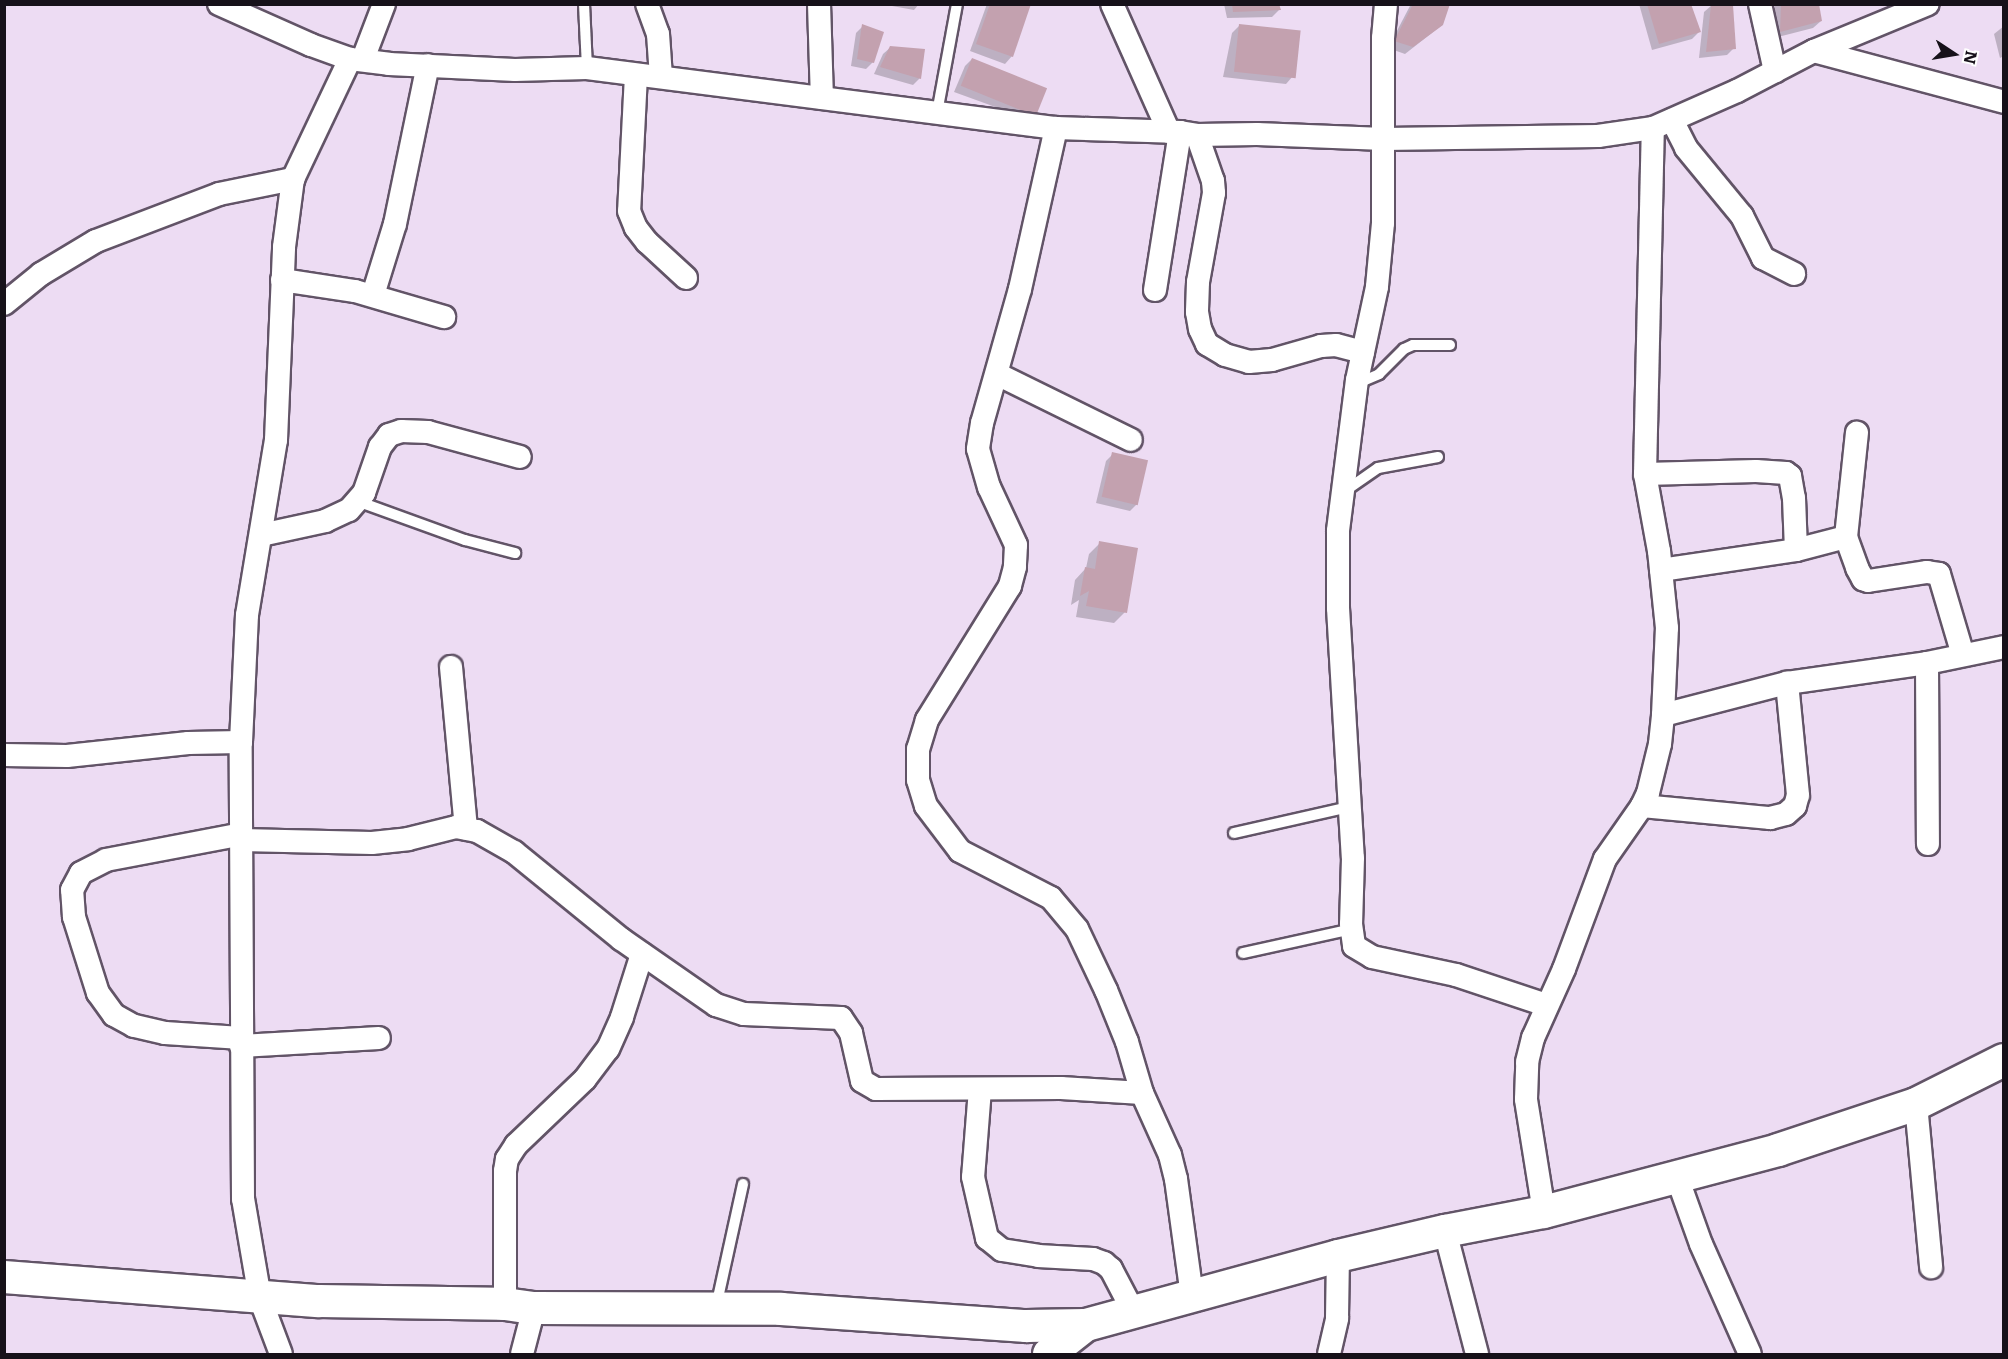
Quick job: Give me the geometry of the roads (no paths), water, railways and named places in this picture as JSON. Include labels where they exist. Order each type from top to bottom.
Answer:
[{"type":"main road","points":[[4,1277],[261,1298],[519,1306],[805,1310],[1026,1326],[1086,1324],[1338,1256],[1445,1231],[1544,1212],[1778,1150],[1916,1104],[2004,1060]]},
{"type":"main road","points":[[1049,1354],[1086,1324]]},
{"type":"street","points":[[219,4],[311,45],[356,59],[389,64],[515,70],[587,69],[1056,128],[1384,139],[1598,136],[1662,124],[1902,10],[1928,4]]},
{"type":"street","points":[[281,1354],[261,1298],[243,1199],[241,742],[248,615],[276,440],[282,280],[293,179],[384,4]]},
{"type":"street","points":[[647,4],[658,34],[661,77]]},
{"type":"street","points":[[819,4],[822,98]]},
{"type":"street","points":[[1112,4],[1182,133],[1213,181],[1214,193],[1198,282],[1197,312],[1200,328],[1207,344],[1225,355],[1249,362],[1272,360],[1321,346],[1336,345],[1363,352]]},
{"type":"street","points":[[1386,4],[1383,38],[1383,223],[1377,287],[1356,384],[1338,531],[1338,608],[1353,858],[1352,929],[1354,946],[1372,957],[1456,975],[1546,1005]]},
{"type":"street","points":[[1760,4],[1775,71]]},
{"type":"street","points":[[1814,51],[2004,102]]},
{"type":"street","points":[[372,295],[395,224],[428,65]]},
{"type":"street","points":[[636,75],[629,211],[636,228],[686,278]]},
{"type":"street","points":[[1662,124],[1686,148],[1742,216],[1763,258],[1794,274]]},
{"type":"street","points":[[1544,1212],[1526,1099],[1527,1062],[1546,1005],[1564,969],[1605,859],[1642,806],[1648,793],[1660,744],[1667,628],[1661,570],[1644,474],[1662,124]]},
{"type":"street","points":[[1056,128],[997,374],[982,423],[978,449],[989,487],[1016,545],[1015,567],[1010,586],[927,720],[918,749],[918,780],[926,806],[960,851],[1051,898],[1077,929],[1127,1042],[1142,1093],[1170,1155],[1176,1179],[1192,1296]]},
{"type":"street","points":[[1155,290],[1182,133]]},
{"type":"street","points":[[4,304],[41,274],[96,242],[219,194],[293,179]]},
{"type":"street","points":[[282,280],[372,295],[444,317]]},
{"type":"street","points":[[997,374],[1131,440]]},
{"type":"street","points":[[261,535],[325,521],[349,510],[370,479],[380,447],[389,435],[401,431],[428,432],[520,457]]},
{"type":"street","points":[[1857,433],[1846,537],[1857,567],[1863,579],[1868,581],[1927,572],[1939,574],[1963,655]]},
{"type":"street","points":[[1644,474],[1756,471],[1786,473],[1790,476],[1794,498],[1796,550]]},
{"type":"street","points":[[1661,570],[1796,550],[1846,537]]},
{"type":"street","points":[[1663,715],[1787,683],[1927,663],[2004,647]]},
{"type":"street","points":[[1927,663],[1928,844]]},
{"type":"street","points":[[451,667],[466,828]]},
{"type":"street","points":[[1642,806],[1770,818],[1786,814],[1795,806],[1798,795],[1787,683]]},
{"type":"street","points":[[4,754],[67,756],[189,743],[241,742]]},
{"type":"street","points":[[379,1038],[241,1042],[165,1033],[134,1026],[114,1015],[98,993],[74,916],[72,890],[81,873],[106,860],[242,837],[372,843],[408,839],[456,827],[466,828],[477,831],[514,852],[642,954],[716,1005],[744,1014],[841,1018],[851,1034],[862,1081],[876,1089],[1061,1088],[1142,1093]]},
{"type":"street","points":[[522,1354],[505,1171],[507,1159],[521,1140],[585,1079],[608,1049],[622,1017],[642,954]]},
{"type":"street","points":[[980,1089],[973,1176],[987,1238],[1002,1250],[1038,1256],[1093,1259],[1104,1263],[1111,1269],[1134,1311]]},
{"type":"street","points":[[1916,1104],[1931,1267]]},
{"type":"street","points":[[1677,1176],[1701,1244],[1750,1354]]},
{"type":"street","points":[[1445,1231],[1477,1354]]},
{"type":"street","points":[[1329,1354],[1337,1318],[1338,1256]]},
{"type":"lane","points":[[584,4],[587,69]]},
{"type":"lane","points":[[937,114],[957,4]]},
{"type":"lane","points":[[1356,384],[1380,374],[1404,350],[1413,345],[1450,345]]},
{"type":"lane","points":[[1343,493],[1378,468],[1438,457]]},
{"type":"lane","points":[[357,501],[465,540],[515,553]]},
{"type":"lane","points":[[1234,833],[1349,807]]},
{"type":"lane","points":[[1243,953],[1352,929]]},
{"type":"lane","points":[[716,1308],[743,1184]]}]
